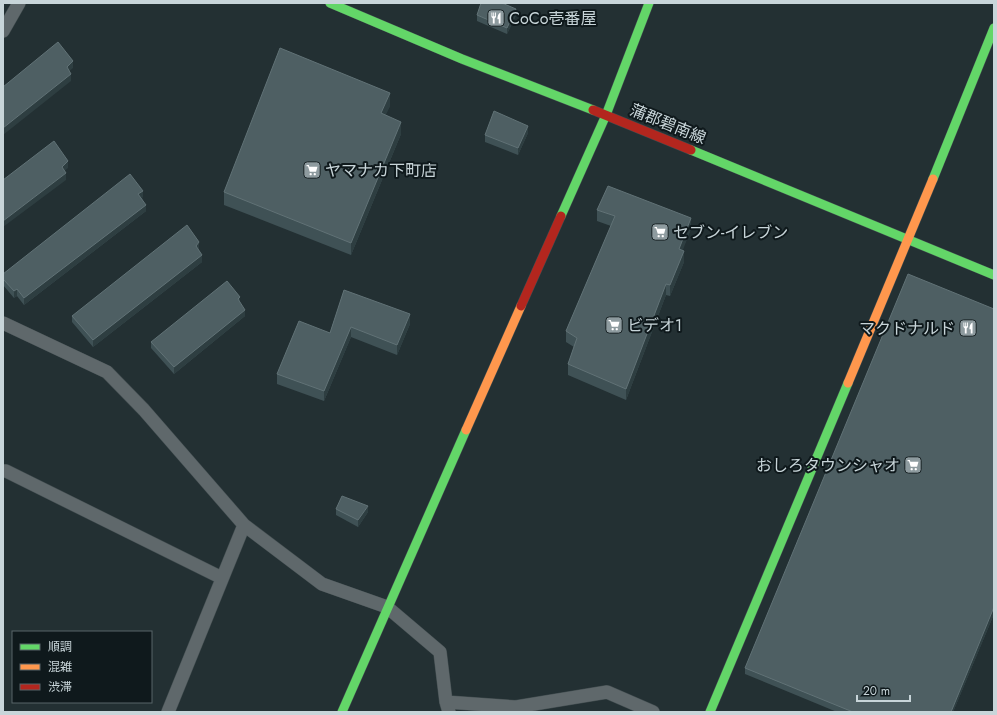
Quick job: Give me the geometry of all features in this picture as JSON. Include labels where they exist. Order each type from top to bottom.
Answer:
[{"type":"street","points":[[3,31],[19,3]]},
{"type":"street","name":"蒲郡碧南線","points":[[330,3],[462,59],[606,115],[994,275]]},
{"type":"street","points":[[342,712],[387,607],[606,115],[649,3]]},
{"type":"street","points":[[710,712],[908,239],[994,28]]},
{"type":"street","points":[[3,322],[107,372],[144,410],[244,524],[322,584],[387,607],[440,652],[447,707],[516,707],[607,692],[653,712]]},
{"type":"street","points":[[3,471],[6,471],[222,578]]},
{"type":"street","points":[[168,712],[244,524]]},
{"type":"building","name":"CoCo壱番屋","points":[[481,3],[502,3],[516,9],[507,28],[477,15]]},
{"type":"building","points":[[58,42],[73,61],[67,67],[71,74],[3,128],[3,87]]},
{"type":"building","name":"ヤマナカ下町店","points":[[280,48],[390,93],[381,113],[401,122],[351,243],[224,192]]},
{"type":"building","points":[[494,111],[528,126],[518,148],[485,135]]},
{"type":"building","points":[[54,141],[68,161],[62,167],[66,173],[3,221],[3,180]]},
{"type":"building","points":[[130,174],[143,191],[138,194],[146,205],[24,298],[17,289],[14,291],[3,279],[3,274]]},
{"type":"building","points":[[608,186],[691,218],[679,249],[684,251],[670,285],[666,284],[626,389],[568,364],[577,338],[566,331],[615,216],[597,210]]},
{"type":"building","points":[[187,225],[199,242],[196,246],[202,255],[93,340],[72,316]]},
{"type":"building","name":"おしろタウンシャオ","points":[[908,274],[994,309],[994,607],[951,712],[853,712],[745,668]]},
{"type":"building","points":[[227,281],[240,297],[238,299],[245,310],[174,367],[151,342]]},
{"type":"building","points":[[344,290],[410,314],[397,345],[351,327],[324,391],[277,374],[299,321],[330,333]]},
{"type":"building","points":[[342,496],[368,506],[358,520],[336,509]]},
{"type":"traffic: fast","points":[[330,3],[462,59],[593,110]]},
{"type":"traffic: fast","points":[[561,216],[606,115],[649,3]]},
{"type":"traffic: fast","points":[[933,179],[994,28]]},
{"type":"traffic: fast","points":[[691,150],[994,275]]},
{"type":"traffic: fast","points":[[710,712],[848,383]]},
{"type":"traffic: fast","points":[[342,712],[466,430]]},
{"type":"traffic: slow","points":[[848,383],[933,179]]},
{"type":"traffic: slow","points":[[466,430],[521,306]]},
{"type":"traffic: jam","points":[[593,110],[691,150]]},
{"type":"traffic: jam","points":[[521,306],[561,216]]},
{"type":"place","name":"CoCo壱番屋","points":[[496,18]]},
{"type":"place","name":"ヤマナカ下町店","points":[[312,170]]},
{"type":"place","name":"セブン-イレブン","points":[[660,232]]},
{"type":"place","name":"ビデオ1","points":[[614,325]]},
{"type":"place","name":"マクドナルド","points":[[968,328]]},
{"type":"place","name":"おしろタウンシャオ","points":[[913,465]]}]
